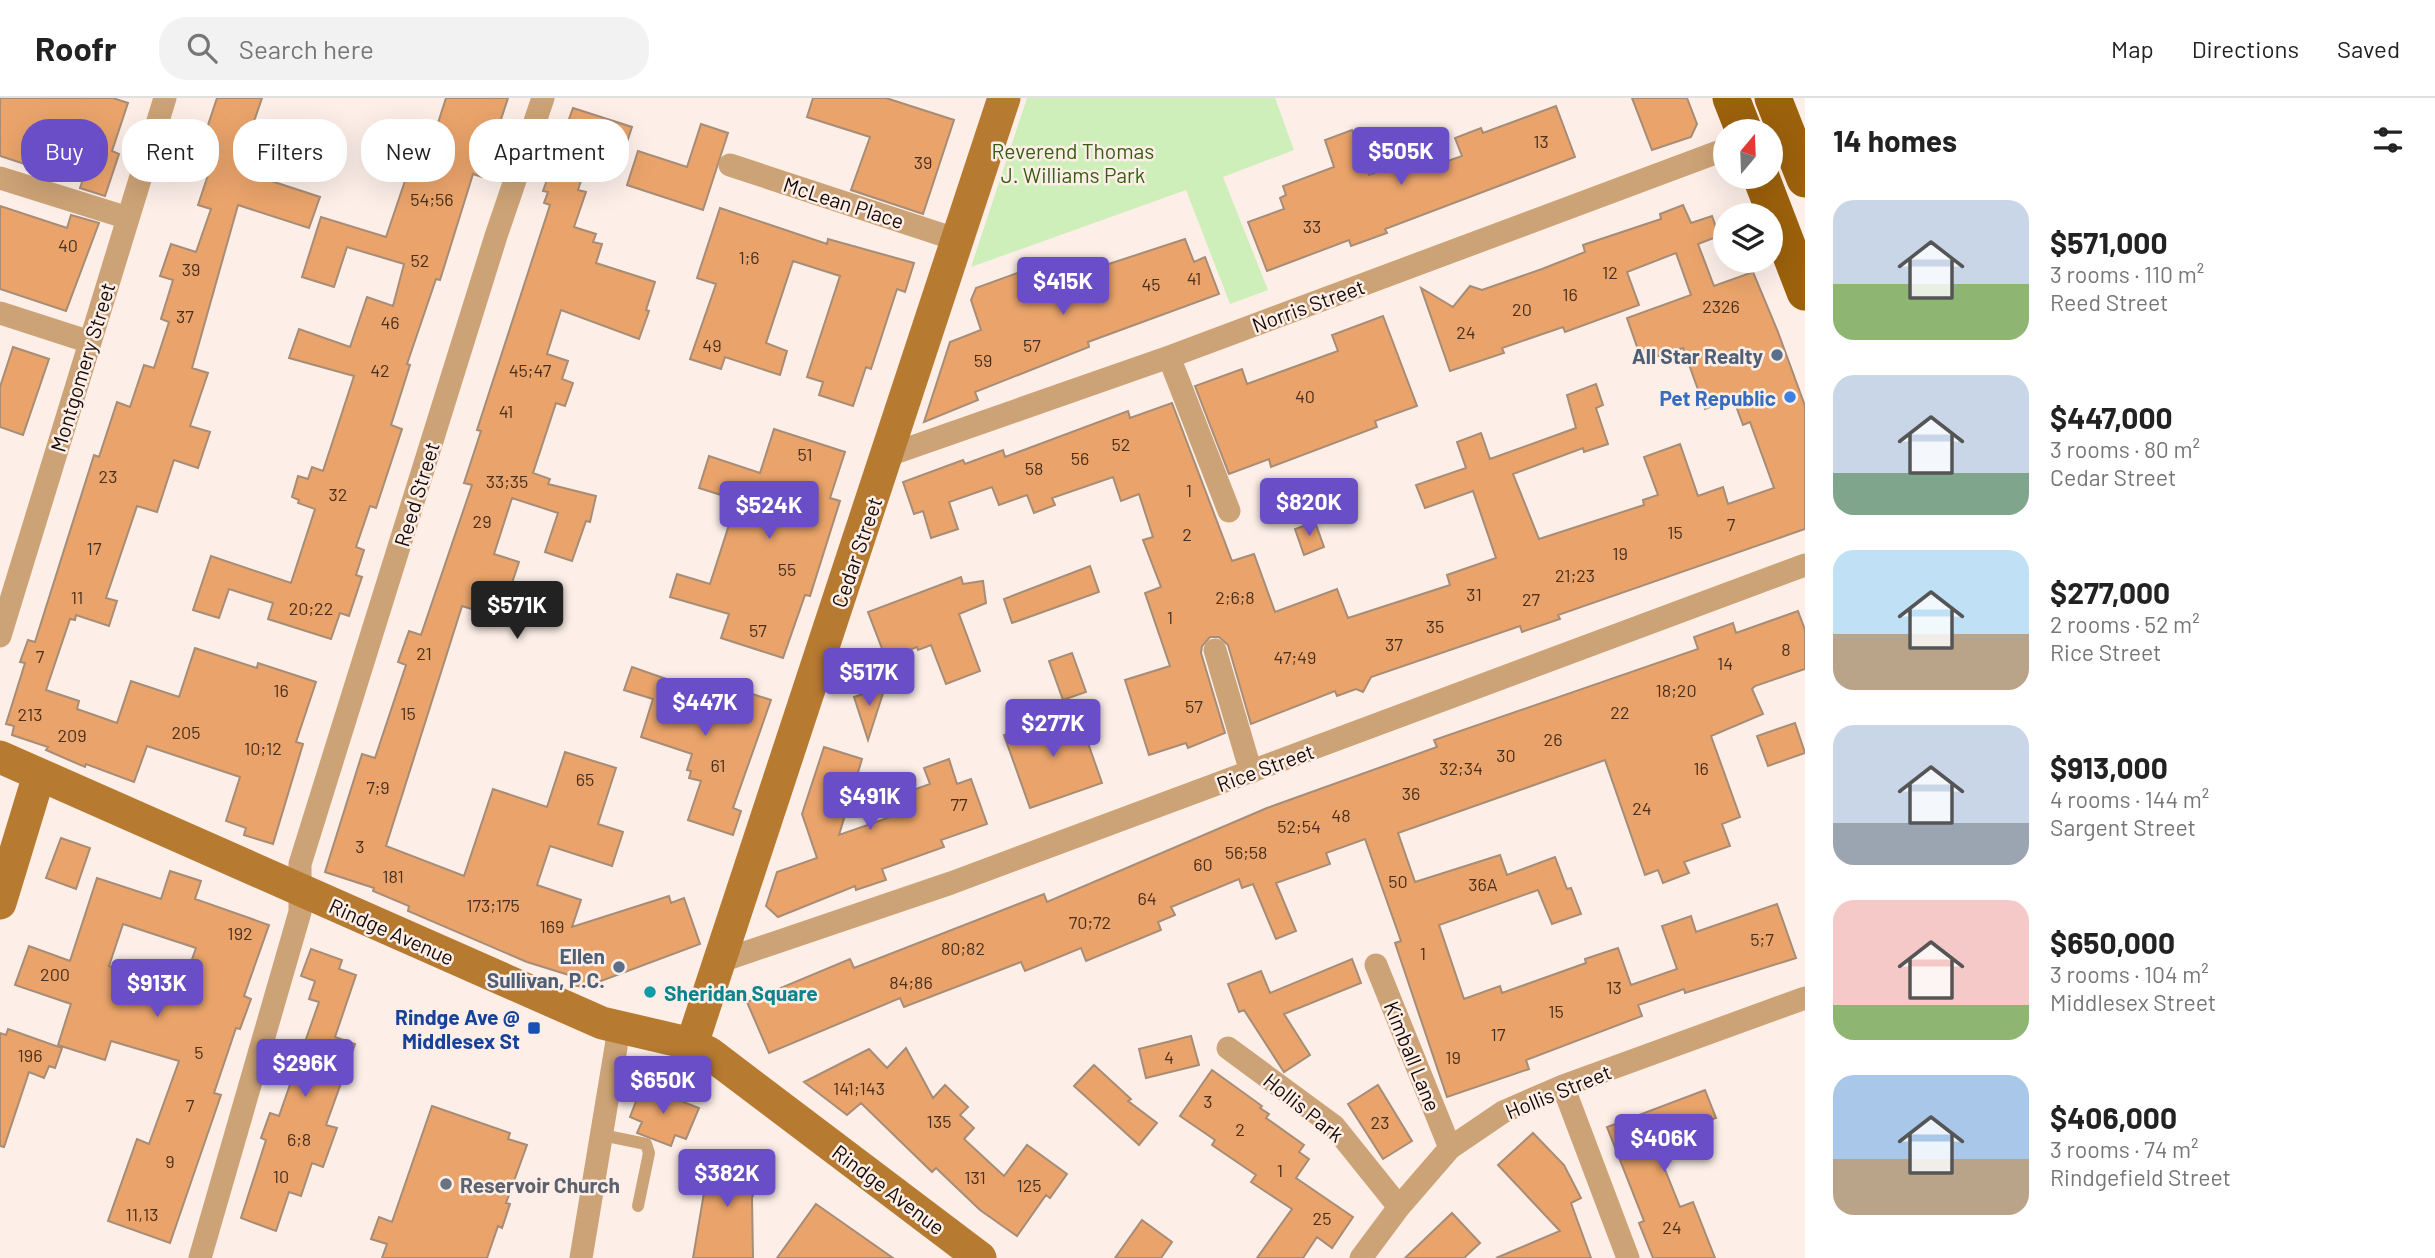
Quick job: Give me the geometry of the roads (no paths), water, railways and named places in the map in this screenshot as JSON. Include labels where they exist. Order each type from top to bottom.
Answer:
[{"type":"main road","points":[[1731,98],[1739,119]]},
{"type":"main road","points":[[1783,133],[1805,179]]},
{"type":"main road","points":[[1766,189],[1805,292]]},
{"type":"street","name":"Montgomery Street","points":[[0,636],[165,98]]},
{"type":"street","name":"Reed Street","points":[[200,1258],[300,912],[300,864],[496,236],[542,98]]},
{"type":"street","name":"Cedar Street","points":[[692,1044],[889,455],[1004,98]]},
{"type":"street","name":"Norris Street","points":[[889,455],[1169,356],[1713,154]]},
{"type":"street","name":"McLean Place","points":[[730,164],[958,240]]},
{"type":"street","points":[[0,178],[128,218]]},
{"type":"street","points":[[0,313],[90,342]]},
{"type":"street","points":[[1169,356],[1229,511]]},
{"type":"street","name":"Rice Street","points":[[721,961],[951,883],[1805,565]]},
{"type":"street","points":[[1215,650],[1251,772]]},
{"type":"street","name":"Rindge Avenue","points":[[0,757],[619,1029],[692,1044],[756,1087],[980,1258]]},
{"type":"street","points":[[0,903],[39,775]]},
{"type":"street","name":"Kimball Lane","points":[[1377,965],[1450,1148]]},
{"type":"street","name":"Hollis Street","points":[[1361,1258],[1399,1207],[1450,1148],[1503,1112],[1563,1086],[1805,998]]},
{"type":"street","points":[[581,1258],[619,1029]]},
{"type":"street","name":"Hollis Park","points":[[1228,1048],[1334,1126],[1399,1207]]},
{"type":"street","points":[[1563,1086],[1628,1258]]},
{"type":"lane","points":[[601,1135],[646,1144],[649,1153],[638,1206]]},
{"type":"place","name":"All Star Realty","points":[[1777,355]]},
{"type":"place","name":"Pet Republic","points":[[1790,397]]},
{"type":"place","name":"Ellen Sullivan, P.C.","points":[[619,967]]},
{"type":"place","name":"Sheridan Square","points":[[650,992]]},
{"type":"place","name":"Rindge Ave @ Middlesex St","points":[[534,1028]]},
{"type":"place","name":"Reservoir Church","points":[[446,1184]]},
{"type":"park label","name":"Reverend Thomas J. Williams Park","points":[[1073,162]]}]
